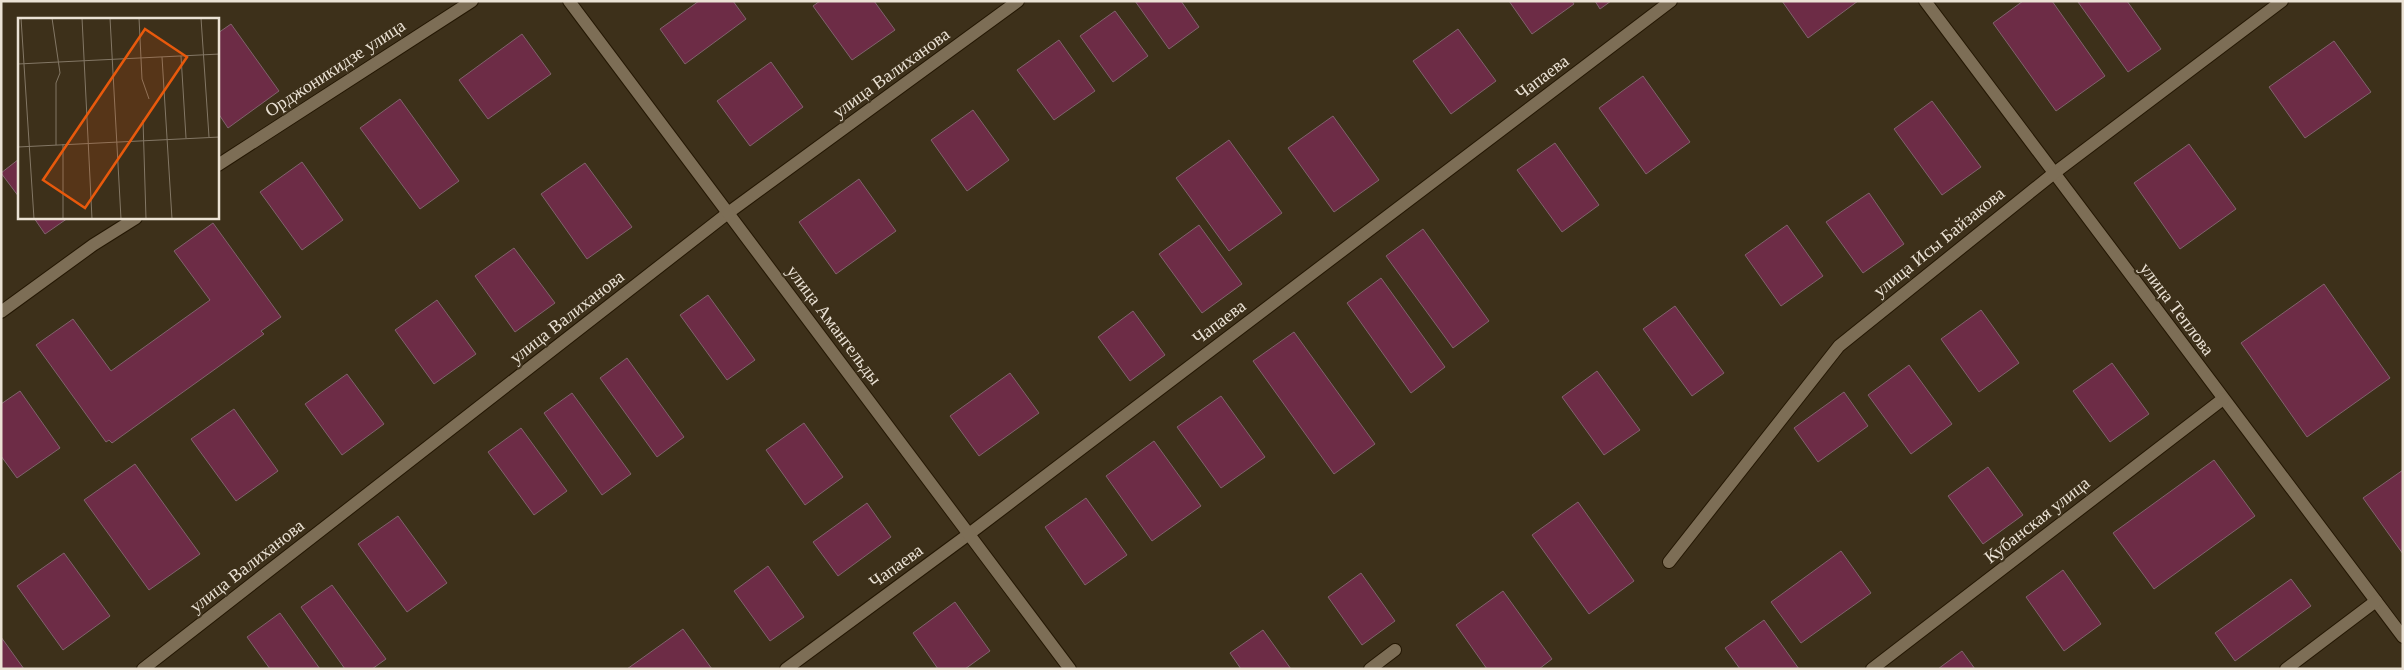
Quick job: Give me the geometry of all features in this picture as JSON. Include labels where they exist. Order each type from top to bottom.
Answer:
[{"type":"street","name":"Орджоникидзе улица","points":[[219,164],[472,1]]},
{"type":"street","name":"улица Амангельды","points":[[569,1],[1070,669]]},
{"type":"street","name":"улица Валиханова","points":[[143,669],[728,214],[1018,1]]},
{"type":"street","name":"Чапаева","points":[[786,669],[969,534],[1671,1]]},
{"type":"street","name":"улица Теплова","points":[[1925,1],[2053,174],[2403,637]]},
{"type":"street","name":"улица Исы Байзакова","points":[[1669,562],[1840,346],[2053,174],[2282,1]]},
{"type":"street","points":[[1,312],[92,246],[134,219]]},
{"type":"street","name":"Кубанская улица","points":[[1872,669],[2223,399]]},
{"type":"street","points":[[2286,669],[2376,601]]},
{"type":"street","points":[[1370,669],[1395,650]]},
{"type":"building","points":[[699,1],[733,1],[746,19],[685,64],[660,29]]},
{"type":"building","points":[[820,1],[874,1],[895,30],[852,60],[813,6]]},
{"type":"building","points":[[1135,1],[1181,1],[1199,27],[1169,49]]},
{"type":"building","points":[[1509,1],[1572,1],[1574,4],[1532,34]]},
{"type":"building","points":[[1595,1],[1611,1],[1600,9]]},
{"type":"building","points":[[1782,1],[1858,1],[1808,38]]},
{"type":"building","points":[[2023,1],[2052,1],[2105,76],[2056,111],[1993,23]]},
{"type":"building","points":[[2127,1],[2161,49],[2128,72],[2078,2]]},
{"type":"building","points":[[1115,11],[1148,56],[1113,82],[1080,36]]},
{"type":"building","points":[[231,24],[279,91],[228,128],[219,114],[219,32]]},
{"type":"building","points":[[1458,29],[1496,81],[1451,114],[1413,61]]},
{"type":"building","points":[[522,34],[551,74],[488,119],[459,80]]},
{"type":"building","points":[[1059,40],[1095,91],[1054,120],[1017,70]]},
{"type":"building","points":[[2334,41],[2371,92],[2305,138],[2269,87]]},
{"type":"building","points":[[771,62],[803,107],[750,146],[717,101]]},
{"type":"building","points":[[1643,76],[1690,142],[1646,174],[1599,108]]},
{"type":"building","points":[[400,99],[459,181],[420,209],[360,128]]},
{"type":"building","points":[[1932,101],[1981,167],[1942,195],[1894,129]]},
{"type":"building","points":[[973,110],[1009,160],[967,191],[931,140]]},
{"type":"building","points":[[1333,116],[1379,180],[1334,212],[1288,148]]},
{"type":"building","points":[[1229,140],[1282,213],[1229,251],[1176,178]]},
{"type":"building","points":[[1555,143],[1599,205],[1562,232],[1517,170]]},
{"type":"building","points":[[2189,144],[2236,209],[2180,249],[2134,183]]},
{"type":"building","points":[[18,160],[18,196],[1,173]]},
{"type":"building","points":[[302,162],[343,220],[302,250],[260,192]]},
{"type":"building","points":[[585,163],[632,227],[587,259],[541,194]]},
{"type":"building","points":[[859,179],[896,231],[836,274],[799,222]]},
{"type":"building","points":[[1869,193],[1904,244],[1863,273],[1826,222]]},
{"type":"building","points":[[35,219],[67,219],[45,234]]},
{"type":"building","points":[[213,223],[281,317],[261,331],[264,334],[112,443],[109,440],[106,442],[36,345],[73,319],[111,371],[210,300],[174,251]]},
{"type":"building","points":[[1199,225],[1242,284],[1202,313],[1159,254]]},
{"type":"building","points":[[1787,225],[1823,276],[1781,306],[1745,255]]},
{"type":"building","points":[[1423,229],[1489,321],[1453,348],[1386,256]]},
{"type":"building","points":[[514,248],[555,303],[515,332],[475,276]]},
{"type":"building","points":[[1381,278],[1445,367],[1411,393],[1347,303]]},
{"type":"building","points":[[2324,284],[2390,378],[2307,437],[2241,343]]},
{"type":"building","points":[[708,295],[755,360],[727,380],[680,315]]},
{"type":"building","points":[[437,300],[476,354],[434,384],[395,330]]},
{"type":"building","points":[[1675,306],[1724,373],[1692,396],[1643,329]]},
{"type":"building","points":[[1981,310],[2019,363],[1979,392],[1941,339]]},
{"type":"building","points":[[1133,311],[1165,355],[1130,381],[1098,337]]},
{"type":"building","points":[[1294,332],[1375,444],[1334,474],[1253,361]]},
{"type":"building","points":[[627,358],[684,437],[657,457],[600,378]]},
{"type":"building","points":[[2112,363],[2149,414],[2110,442],[2073,391]]},
{"type":"building","points":[[1909,365],[1952,424],[1911,454],[1868,395]]},
{"type":"building","points":[[1597,371],[1640,430],[1604,455],[1562,397]]},
{"type":"building","points":[[1010,373],[1039,413],[979,456],[950,416]]},
{"type":"building","points":[[347,374],[384,424],[342,455],[305,404]]},
{"type":"building","points":[[20,391],[60,448],[17,478],[1,456],[1,404]]},
{"type":"building","points":[[1844,392],[1868,426],[1818,462],[1794,428]]},
{"type":"building","points":[[572,393],[631,474],[602,495],[544,413]]},
{"type":"building","points":[[1221,396],[1265,457],[1221,488],[1177,427]]},
{"type":"building","points":[[234,409],[278,471],[236,501],[191,439]]},
{"type":"building","points":[[804,423],[843,477],[805,505],[766,450]]},
{"type":"building","points":[[521,428],[567,491],[534,515],[488,452]]},
{"type":"building","points":[[1154,441],[1201,506],[1152,541],[1106,476]]},
{"type":"building","points":[[2214,460],[2255,516],[2154,589],[2113,533]]},
{"type":"building","points":[[135,464],[200,554],[149,590],[84,500]]},
{"type":"building","points":[[1988,467],[2023,515],[1983,544],[1948,496]]},
{"type":"building","points":[[2403,470],[2403,554],[2363,498]]},
{"type":"building","points":[[1086,498],[1127,555],[1085,585],[1045,527]]},
{"type":"building","points":[[1578,502],[1634,581],[1589,614],[1532,535]]},
{"type":"building","points":[[867,503],[891,537],[838,576],[813,542]]},
{"type":"building","points":[[398,516],[447,583],[407,612],[358,544]]},
{"type":"building","points":[[1841,551],[1871,593],[1801,643],[1771,602]]},
{"type":"building","points":[[64,553],[110,616],[63,650],[17,586]]},
{"type":"building","points":[[768,566],[804,617],[770,641],[734,591]]},
{"type":"building","points":[[2063,570],[2101,624],[2064,651],[2026,597]]},
{"type":"building","points":[[1361,573],[1395,621],[1362,645],[1328,597]]},
{"type":"building","points":[[2291,579],[2311,606],[2235,661],[2215,633]]},
{"type":"building","points":[[332,585],[386,659],[372,669],[345,669],[301,607]]},
{"type":"building","points":[[1503,591],[1552,659],[1539,669],[1487,669],[1456,625]]},
{"type":"building","points":[[955,602],[990,651],[965,669],[938,669],[913,633]]},
{"type":"building","points":[[280,613],[320,669],[270,669],[247,637]]},
{"type":"building","points":[[1764,620],[1799,669],[1740,669],[1725,648]]},
{"type":"building","points":[[683,629],[712,669],[627,669]]},
{"type":"building","points":[[1263,630],[1291,669],[1241,669],[1230,653]]},
{"type":"building","points":[[1,637],[24,669],[1,669]]},
{"type":"building","points":[[1962,651],[1975,669],[1938,669]]}]
